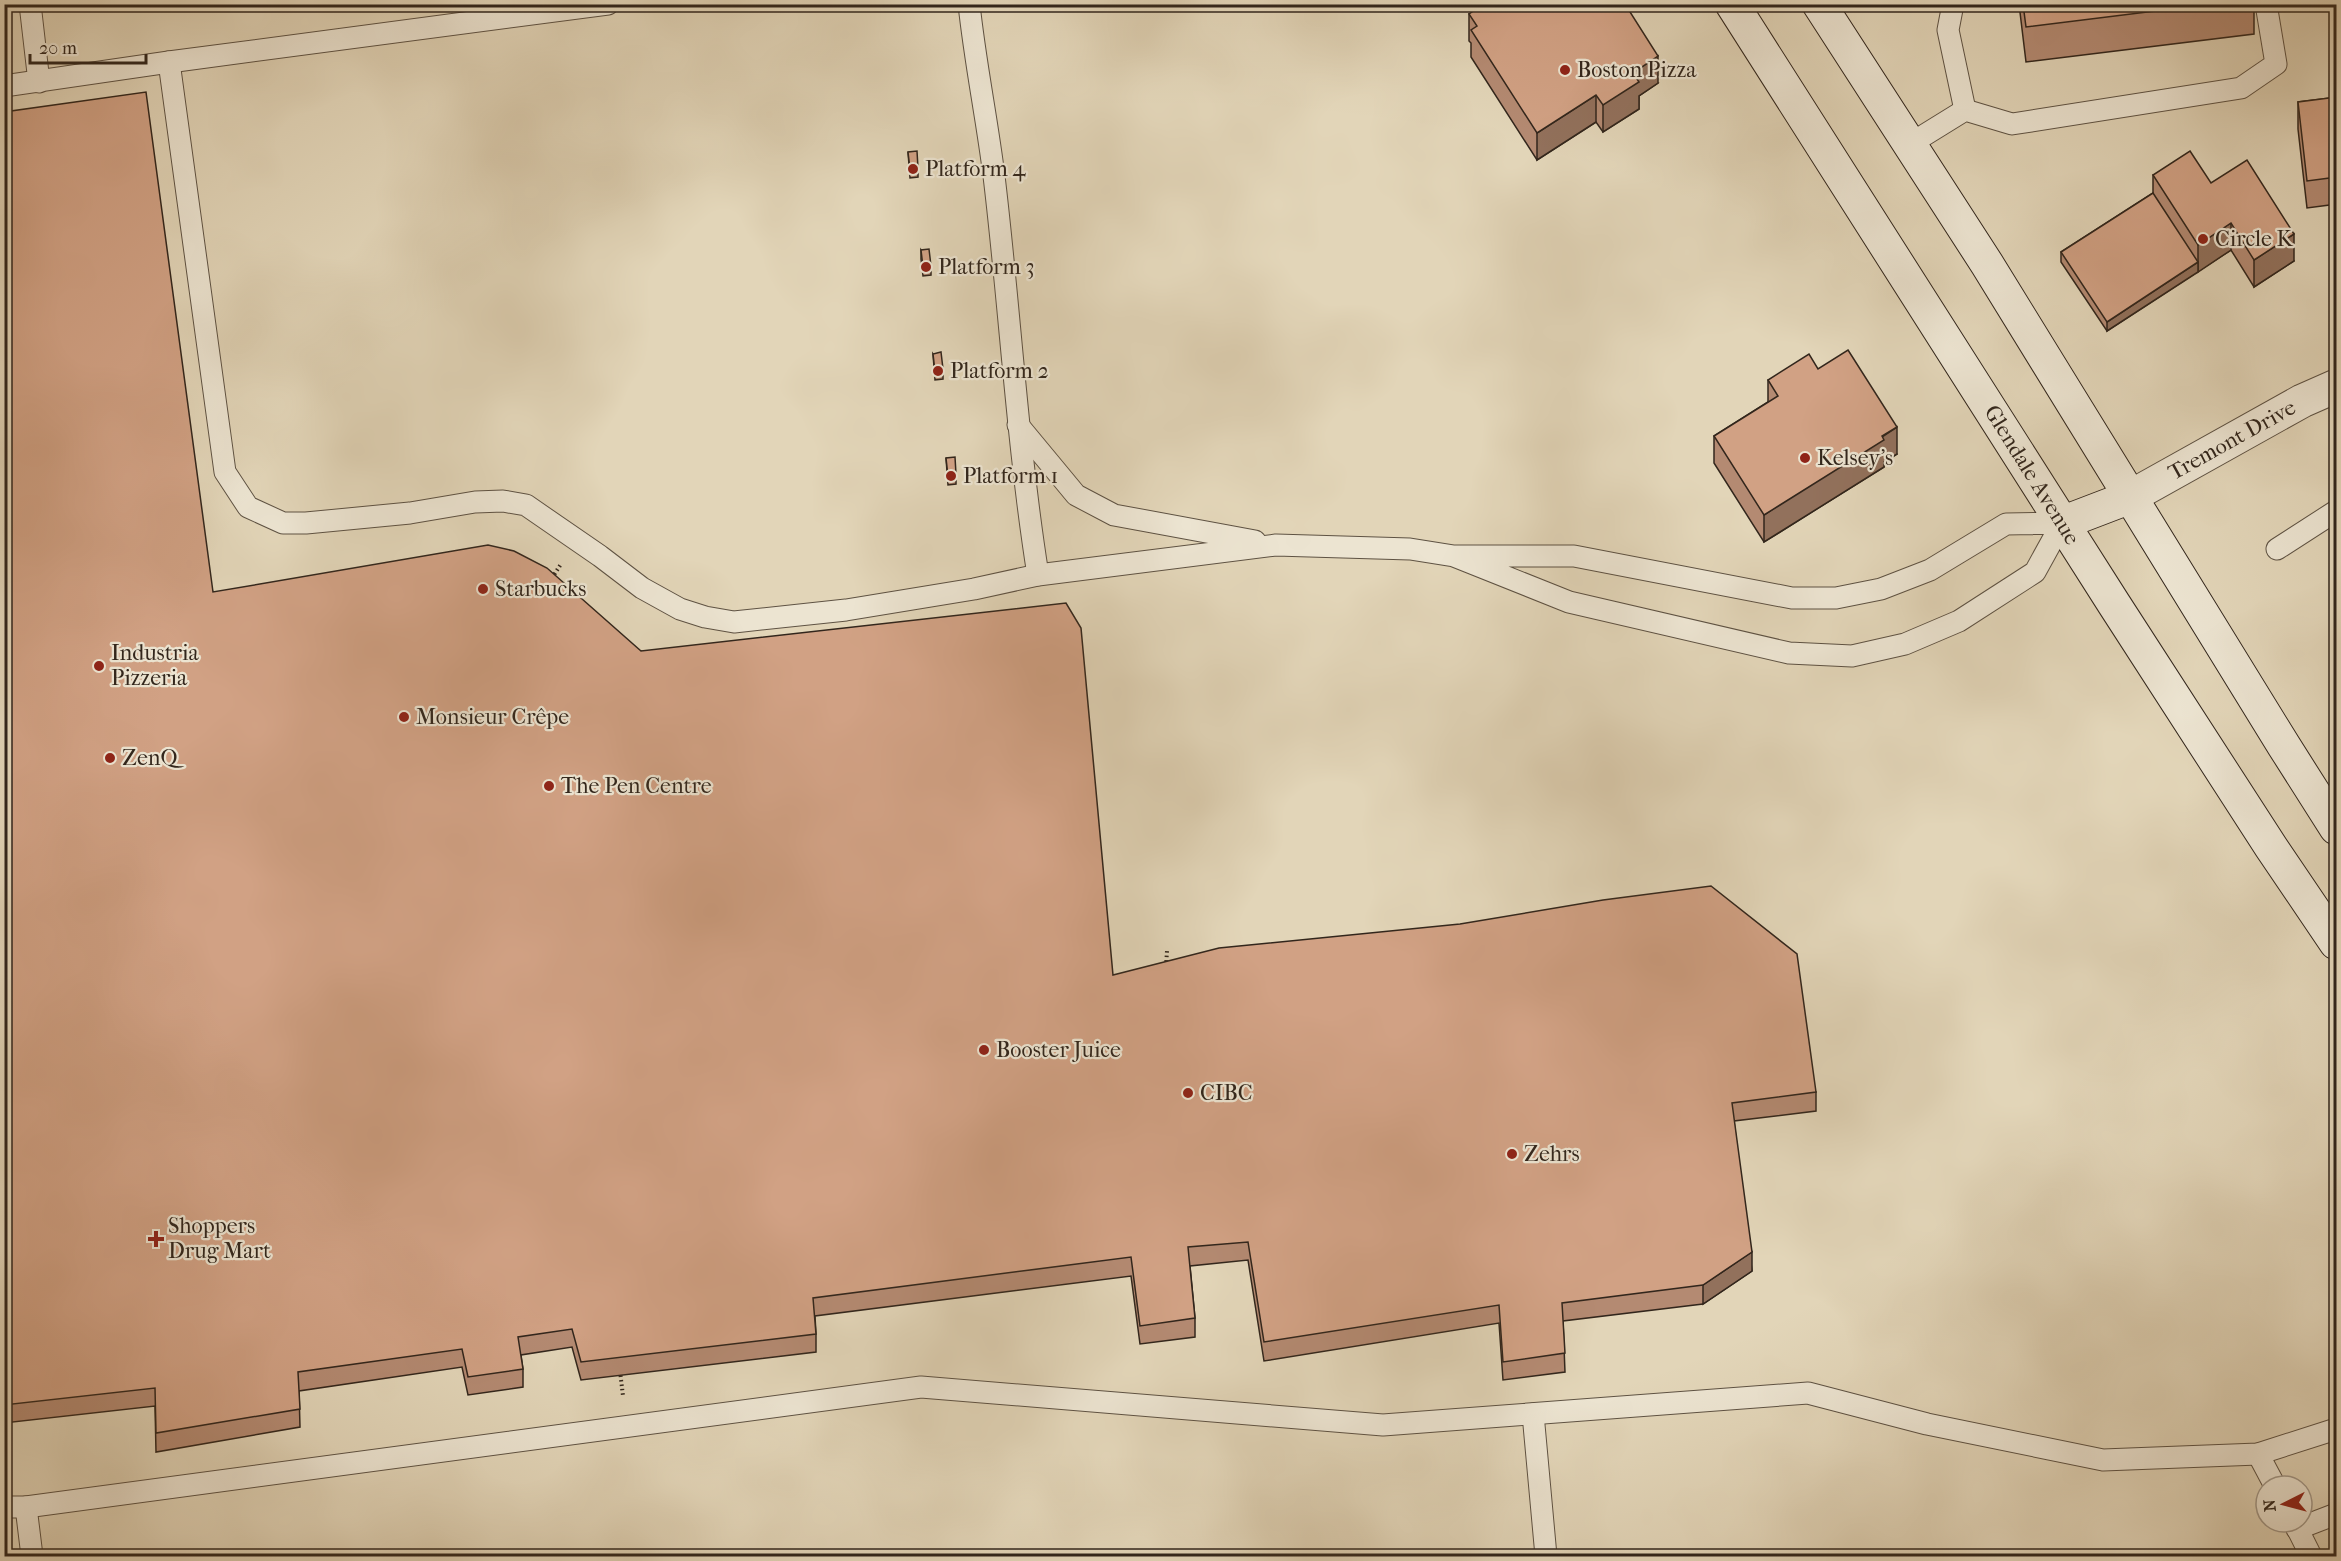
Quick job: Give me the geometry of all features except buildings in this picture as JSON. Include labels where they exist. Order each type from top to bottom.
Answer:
[{"type":"main road","name":"Glendale Avenue","points":[[1732,4],[2062,523],[2265,837],[2337,943]]},
{"type":"main road","points":[[1819,4],[1987,264],[2315,797],[2337,828]]},
{"type":"main road","name":"Tremont Drive","points":[[2062,523],[2130,497],[2302,401],[2337,386]]},
{"type":"lane","points":[[30,4],[39,82]]},
{"type":"lane","points":[[4,86],[608,4]]},
{"type":"lane","points":[[969,4],[994,176],[1026,504],[1038,575]]},
{"type":"lane","points":[[1953,4],[1948,30],[1965,110]]},
{"type":"lane","points":[[1910,144],[1965,110],[2012,124],[2241,88],[2276,64],[2266,4]]},
{"type":"lane","points":[[169,62],[225,472],[248,507],[283,523],[410,513],[475,502],[503,501],[526,505],[642,588],[680,609],[705,617],[734,622],[846,610],[975,589],[1038,575],[1276,545]]},
{"type":"lane","points":[[1018,425],[1076,495],[1114,515],[1276,545],[1410,549],[1454,556],[1574,556],[1792,598],[1836,598],[1881,589],[1930,570],[2006,524],[2062,523],[2035,572],[1959,621],[1905,644],[1852,656],[1789,653],[1569,602],[1454,556]]},
{"type":"lane","points":[[2277,549],[2337,511]]},
{"type":"lane","points":[[4,1507],[26,1507],[921,1387],[1383,1425],[1808,1393],[1927,1424],[2103,1460],[2259,1454],[2337,1429]]},
{"type":"lane","points":[[1533,1414],[1546,1557]]},
{"type":"lane","points":[[2259,1454],[2269,1474]]},
{"type":"lane","points":[[26,1507],[32,1557]]},
{"type":"lane","points":[[2314,1520],[2337,1514]]},
{"type":"lane","points":[[2300,1534],[2311,1557]]},
{"type":"path","points":[[1166,970],[1167,951]]},
{"type":"path","points":[[619,1364],[620,1375]]},
{"type":"place","name":"Boston Pizza","points":[[1565,70]]},
{"type":"place","name":"Platform 4","points":[[913,169]]},
{"type":"place","name":"Circle K","points":[[2203,239]]},
{"type":"place","name":"Platform 3","points":[[926,267]]},
{"type":"place","name":"Platform 2","points":[[938,371]]},
{"type":"place","name":"Kelsey's","points":[[1805,458]]},
{"type":"place","name":"Platform 1","points":[[951,476]]},
{"type":"place","name":"Starbucks","points":[[483,589]]},
{"type":"place","name":"Industria Pizzeria","points":[[99,666]]},
{"type":"place","name":"Monsieur Crêpe","points":[[404,717]]},
{"type":"place","name":"ZenQ","points":[[110,758]]},
{"type":"place","name":"The Pen Centre","points":[[549,786]]},
{"type":"place","name":"Booster Juice","points":[[984,1050]]},
{"type":"place","name":"CIBC","points":[[1188,1093]]},
{"type":"place","name":"Zehrs","points":[[1512,1154]]},
{"type":"place","name":"Shoppers Drug Mart","points":[[156,1239]]}]
